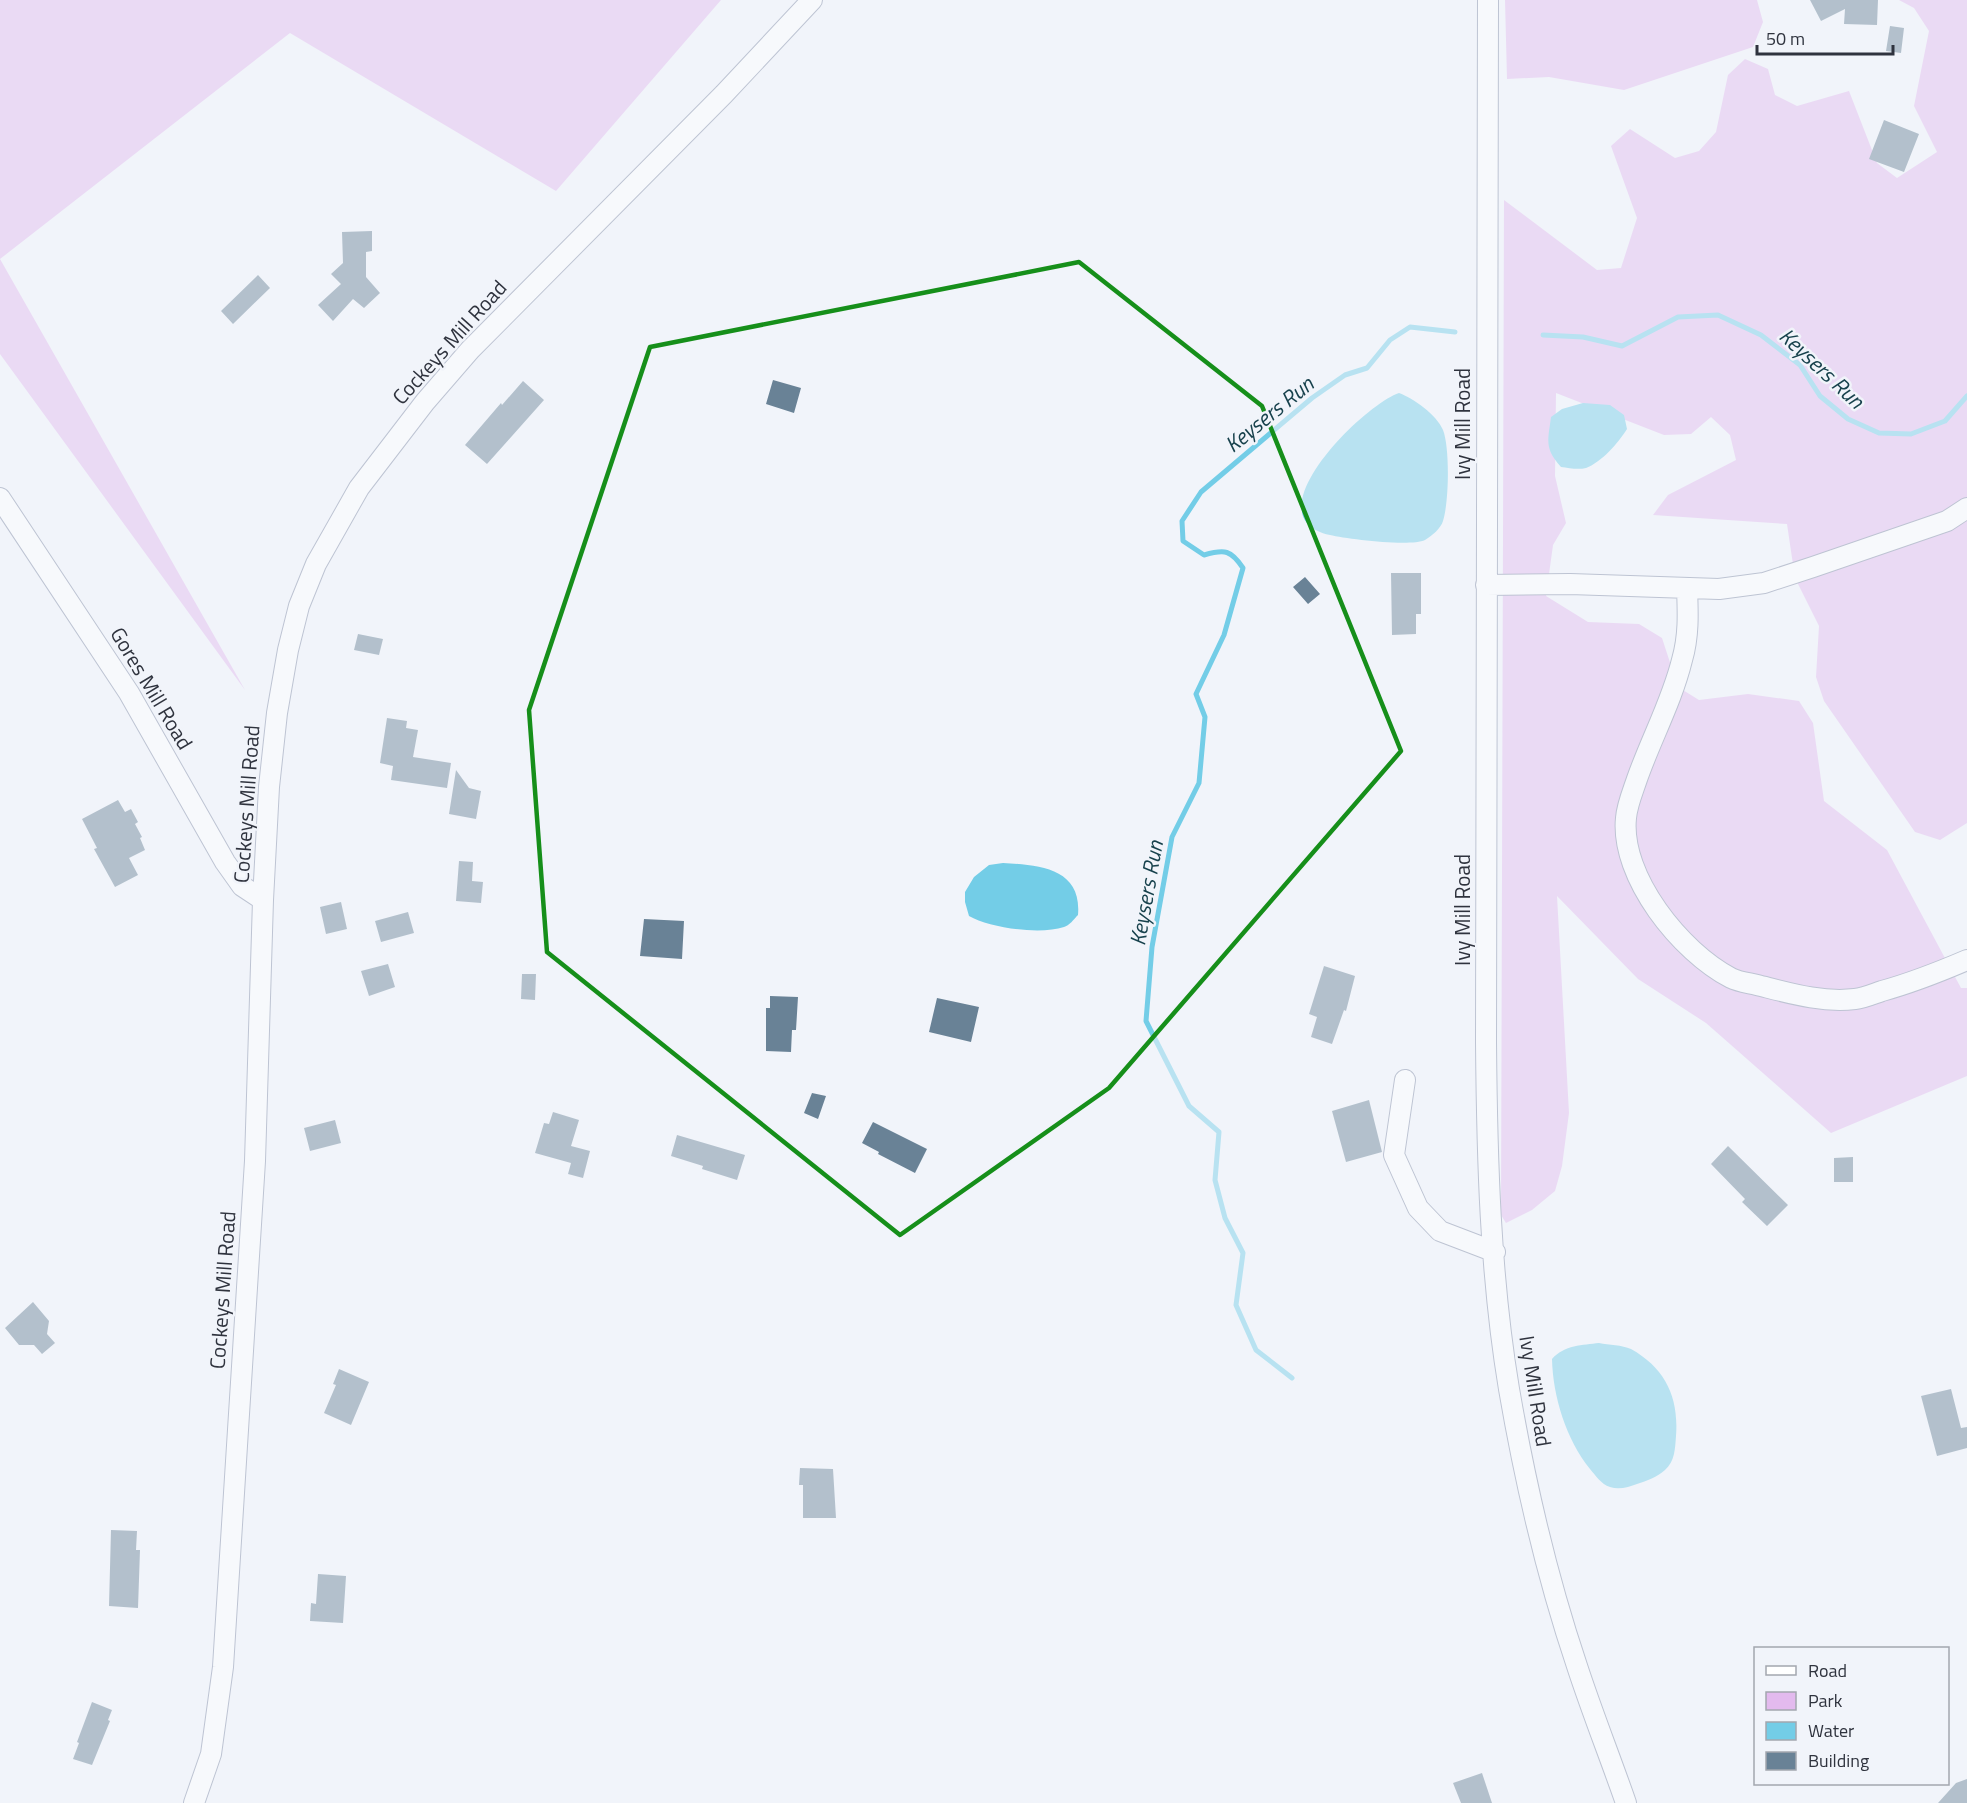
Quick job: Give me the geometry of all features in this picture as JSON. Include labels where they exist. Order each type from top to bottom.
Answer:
[{"type":"street","name":"Cockeys Mill Road","points":[[194,1803],[211,1754],[223,1667],[255,1161],[263,900],[271,767],[277,713],[288,650],[299,606],[316,564],[359,488],[410,420],[470,350],[724,94],[812,0]]},
{"type":"street","name":"Ivy Mill Road","points":[[1488,0],[1486,1076],[1494,1271],[1509,1389],[1528,1486],[1551,1577],[1577,1665],[1626,1803]]},
{"type":"street","name":"Gores Mill Road","points":[[0,498],[129,693],[225,862],[242,886],[263,900]]},
{"type":"street","points":[[1486,585],[1570,584],[1719,589],[1764,583],[1947,521],[1967,508]]},
{"type":"street","points":[[1687,588],[1688,623],[1683,660],[1648,747],[1631,795],[1626,819],[1634,867],[1649,901],[1675,932],[1702,958],[1732,979],[1816,999],[1856,999],[1937,973],[1967,960]]},
{"type":"street","points":[[1405,1080],[1394,1155],[1418,1208],[1440,1231],[1495,1252]]},
{"type":"highlighted area","points":[[1079,262],[1262,406],[1401,751],[1109,1088],[900,1235],[547,952],[529,710],[650,347]]},
{"type":"green space","points":[[0,0],[721,0],[556,191],[290,33],[0,259]]},
{"type":"green space","points":[[1505,0],[1757,0],[1763,22],[1753,47],[1624,90],[1549,77],[1507,79]]},
{"type":"green space","points":[[1899,0],[1967,0],[1967,823],[1940,840],[1915,832],[1824,701],[1816,677],[1819,626],[1795,578],[1787,524],[1653,515],[1668,495],[1736,460],[1730,435],[1711,417],[1691,434],[1664,435],[1556,393],[1555,476],[1566,523],[1553,545],[1546,596],[1588,622],[1639,624],[1662,638],[1678,687],[1699,700],[1748,694],[1799,701],[1813,723],[1824,801],[1887,850],[1961,988],[1967,988],[1967,1076],[1831,1133],[1706,1023],[1638,979],[1557,896],[1569,1113],[1562,1166],[1555,1191],[1532,1210],[1506,1223],[1501,1215],[1504,200],[1597,270],[1621,268],[1637,218],[1611,146],[1630,129],[1675,158],[1699,151],[1716,132],[1728,75],[1745,59],[1768,69],[1775,95],[1797,106],[1849,91],[1877,163],[1897,178],[1937,152],[1914,106],[1929,31],[1914,8]]},
{"type":"green space","points":[[0,259],[245,690],[0,354]]},
{"type":"water","points":[[1399,393],[1424,408],[1436,419],[1443,430],[1447,449],[1448,475],[1447,501],[1440,526],[1425,540],[1393,543],[1330,535],[1308,525],[1302,507],[1307,486],[1321,462],[1362,418],[1382,402]]},
{"type":"water","points":[[1583,403],[1610,405],[1624,415],[1627,429],[1609,452],[1592,465],[1580,469],[1561,467],[1552,455],[1549,444],[1551,417],[1562,409]]},
{"type":"water","points":[[1003,863],[1044,868],[1066,878],[1073,887],[1077,899],[1078,915],[1066,926],[1042,930],[1002,927],[969,916],[965,892],[974,877],[989,865]]},
{"type":"water","points":[[1599,1343],[1631,1349],[1653,1365],[1667,1385],[1675,1409],[1676,1441],[1671,1463],[1655,1477],[1624,1488],[1613,1488],[1604,1484],[1582,1457],[1562,1417],[1555,1388],[1552,1359],[1568,1348]]},
{"type":"building","points":[[1810,0],[1878,0],[1877,25],[1844,24],[1845,9],[1821,21]]},
{"type":"building","points":[[1890,26],[1904,28],[1901,53],[1886,51]]},
{"type":"building","points":[[1884,120],[1919,134],[1904,172],[1869,159]]},
{"type":"building","points":[[372,231],[372,251],[366,252],[366,277],[380,293],[364,308],[353,299],[333,321],[318,305],[341,284],[331,274],[343,263],[342,232]]},
{"type":"building","points":[[258,275],[270,288],[233,324],[221,311]]},
{"type":"building","points":[[773,380],[801,388],[794,413],[766,404]]},
{"type":"building","points":[[523,381],[544,400],[487,464],[465,445]]},
{"type":"building","points":[[1391,573],[1421,573],[1421,614],[1416,614],[1416,634],[1392,635]]},
{"type":"building","points":[[1305,577],[1320,594],[1308,604],[1293,587]]},
{"type":"building","points":[[358,634],[383,639],[379,655],[354,650]]},
{"type":"building","points":[[387,718],[407,721],[406,728],[418,730],[413,757],[451,763],[447,788],[391,780],[393,766],[380,763]]},
{"type":"building","points":[[456,770],[469,788],[481,791],[476,819],[449,814]]},
{"type":"building","points":[[118,800],[125,812],[131,809],[138,822],[135,824],[142,837],[140,838],[145,850],[129,858],[138,875],[115,887],[94,849],[97,848],[82,819]]},
{"type":"building","points":[[459,861],[473,862],[472,881],[483,882],[481,903],[456,901]]},
{"type":"building","points":[[341,902],[347,929],[326,934],[320,907]]},
{"type":"building","points":[[408,912],[414,933],[381,942],[375,921]]},
{"type":"building","points":[[644,919],[684,921],[682,959],[640,956]]},
{"type":"building","points":[[388,964],[395,987],[369,996],[361,971]]},
{"type":"building","points":[[1324,966],[1355,976],[1346,1011],[1344,1010],[1332,1044],[1311,1037],[1317,1017],[1309,1014]]},
{"type":"building","points":[[522,974],[536,974],[535,1000],[521,999]]},
{"type":"building","points":[[770,996],[798,997],[796,1030],[792,1030],[791,1052],[766,1051],[766,1008],[770,1008]]},
{"type":"building","points":[[937,998],[979,1007],[971,1042],[929,1032]]},
{"type":"building","points":[[812,1093],[826,1096],[818,1119],[804,1113]]},
{"type":"building","points":[[1369,1100],[1382,1152],[1346,1162],[1332,1111]]},
{"type":"building","points":[[553,1112],[579,1120],[571,1146],[590,1151],[583,1178],[568,1174],[571,1163],[535,1153],[544,1123],[549,1124]]},
{"type":"building","points":[[335,1120],[341,1143],[310,1151],[304,1128]]},
{"type":"building","points":[[873,1122],[927,1149],[915,1173],[862,1143]]},
{"type":"building","points":[[677,1135],[745,1155],[737,1180],[671,1156]]},
{"type":"building","points":[[1728,1146],[1788,1205],[1767,1226],[1742,1202],[1745,1199],[1711,1164]]},
{"type":"building","points":[[1853,1157],[1853,1182],[1834,1182],[1834,1158]]},
{"type":"building","points":[[33,1302],[49,1321],[47,1334],[55,1343],[42,1354],[34,1345],[19,1345],[5,1328]]},
{"type":"building","points":[[339,1369],[369,1382],[351,1425],[324,1413],[336,1385],[333,1384]]},
{"type":"building","points":[[1951,1389],[1961,1428],[1967,1427],[1967,1448],[1937,1456],[1921,1396]]},
{"type":"building","points":[[800,1468],[833,1469],[836,1518],[803,1518],[803,1485],[799,1485]]},
{"type":"building","points":[[111,1530],[137,1531],[136,1550],[140,1550],[138,1608],[109,1606]]},
{"type":"building","points":[[318,1574],[346,1576],[343,1623],[310,1621],[311,1603],[316,1604]]},
{"type":"building","points":[[92,1702],[112,1710],[108,1720],[110,1721],[92,1765],[73,1759]]},
{"type":"building","points":[[1482,1773],[1492,1803],[1461,1803],[1453,1783]]},
{"type":"building","points":[[1967,1779],[1967,1803],[1938,1803],[1956,1783]]},
{"type":"waterway","name":"Keysers Run","points":[[1543,335],[1583,337],[1622,346],[1678,317],[1718,315],[1761,335],[1800,365],[1820,396],[1848,419],[1879,433],[1911,434],[1945,421],[1967,396]]},
{"type":"waterway","name":"Keysers Run","points":[[1292,1378],[1256,1350],[1236,1305],[1243,1253],[1225,1218],[1215,1180],[1219,1132],[1189,1106],[1146,1021],[1152,947],[1172,837],[1199,783],[1205,717],[1196,694],[1224,635],[1243,568],[1227,552],[1204,555],[1183,541],[1182,521],[1201,492],[1312,398],[1345,375],[1367,368],[1390,340],[1410,327],[1455,332]]}]
